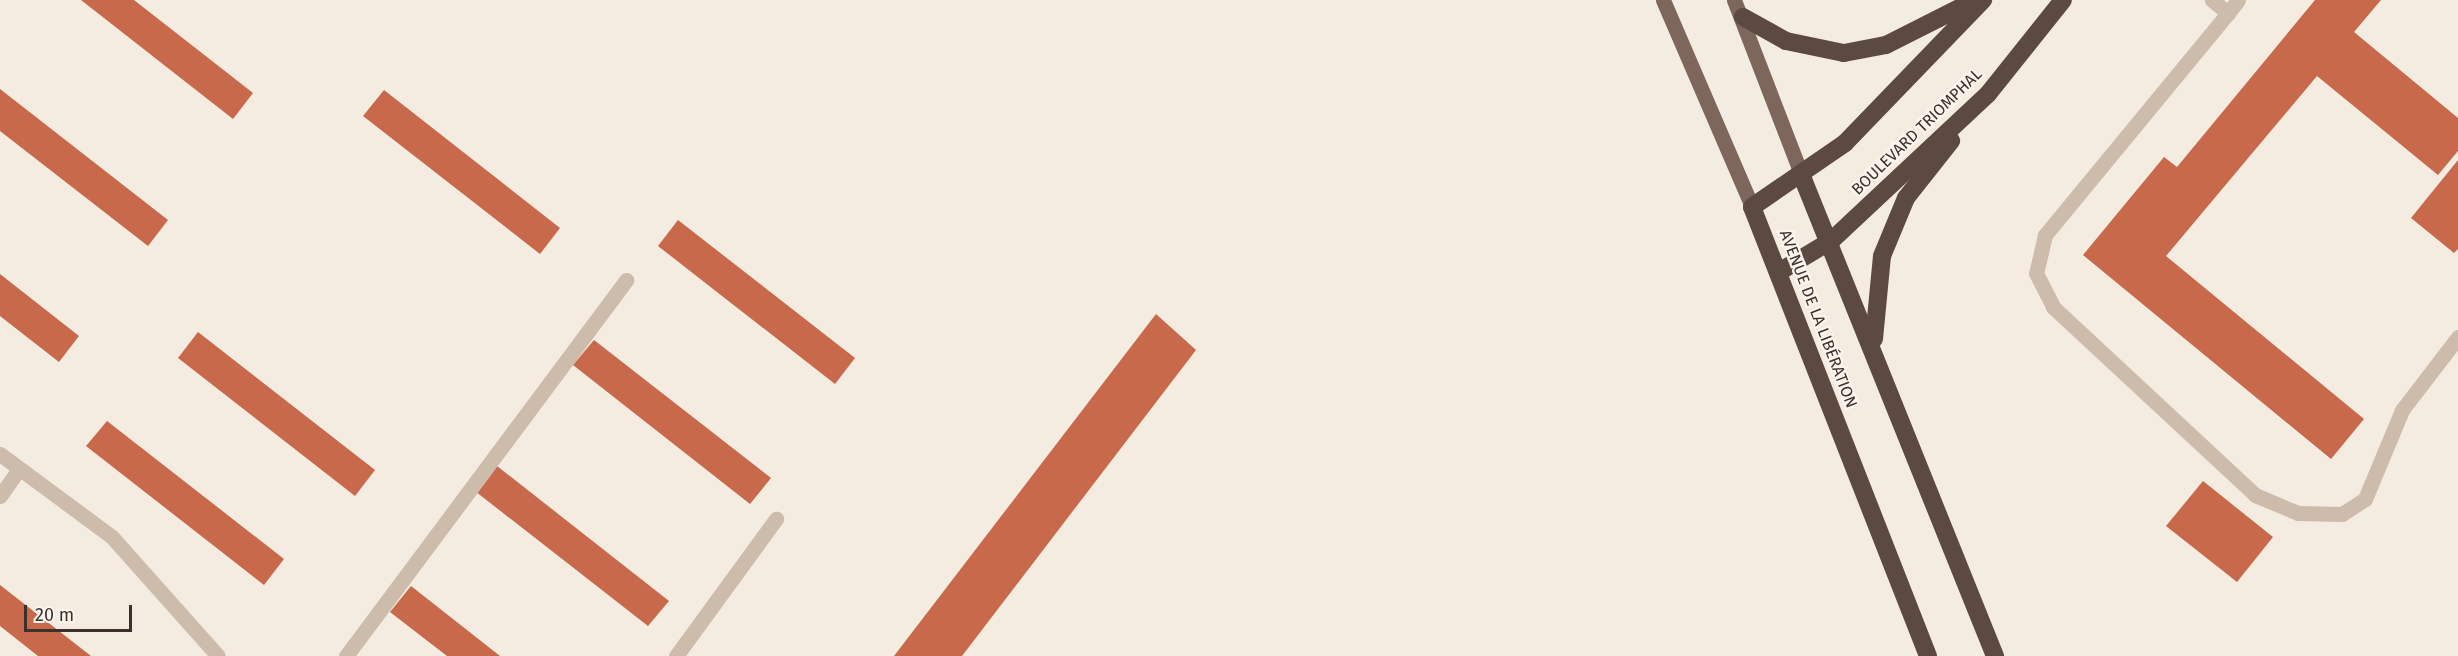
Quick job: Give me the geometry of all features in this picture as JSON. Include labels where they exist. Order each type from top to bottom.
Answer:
[{"type":"highway","points":[[1743,18],[1786,41],[1844,53],[1886,45],[1975,0]]},
{"type":"highway","points":[[1752,207],[1802,174],[1886,104],[1983,0]]},
{"type":"highway","name":"BOULEVARD TRIOMPHAL","points":[[1779,272],[1832,240],[1988,94],[2063,0]]},
{"type":"highway","points":[[1874,344],[1882,255],[1906,198],[1988,94]]},
{"type":"highway","points":[[1802,174],[1832,240],[1874,344],[1995,656]]},
{"type":"highway","name":"AVENUE DE LA LIBÉRATION","points":[[1752,207],[1928,656]]},
{"type":"main road","name":"AVENUE DE LA LIBÉRATION","points":[[1663,0],[1752,207]]},
{"type":"main road","points":[[1734,0],[1743,18],[1802,174]]},
{"type":"street","points":[[2212,0],[2228,12]]},
{"type":"street","points":[[2238,0],[2044,235],[2036,273],[2053,307],[2255,495],[2298,513],[2342,514],[2365,499],[2402,410],[2458,337]]},
{"type":"street","points":[[346,656],[627,280]]},
{"type":"street","points":[[0,454],[112,537],[218,656]]},
{"type":"street","points":[[0,496],[19,469]]},
{"type":"street","points":[[676,656],[776,519]]},
{"type":"building","points":[[81,0],[134,0],[253,93],[233,119]]},
{"type":"building","points":[[2315,0],[2381,0],[2354,32],[2458,118],[2458,151],[2438,175],[2317,76],[2166,256],[2364,419],[2331,459],[2083,255],[2164,157],[2177,167]]},
{"type":"building","points":[[0,89],[168,220],[148,246],[0,131]]},
{"type":"building","points":[[384,90],[560,228],[540,254],[363,116]]},
{"type":"building","points":[[2458,160],[2458,249],[2454,253],[2411,218]]},
{"type":"building","points":[[678,220],[855,358],[835,384],[658,246]]},
{"type":"building","points":[[0,274],[79,336],[59,362],[0,316]]},
{"type":"building","points":[[1156,314],[1196,350],[962,656],[894,656]]},
{"type":"building","points":[[198,332],[375,470],[355,496],[178,358]]},
{"type":"building","points":[[594,340],[771,478],[750,504],[573,365]]},
{"type":"building","points":[[107,421],[284,559],[264,585],[86,446]]},
{"type":"building","points":[[492,462],[669,601],[648,626],[471,488]]},
{"type":"building","points":[[2203,481],[2273,537],[2237,582],[2166,526]]},
{"type":"building","points":[[0,585],[91,656],[38,656],[0,626]]},
{"type":"building","points":[[411,586],[500,656],[447,656],[390,612]]}]
